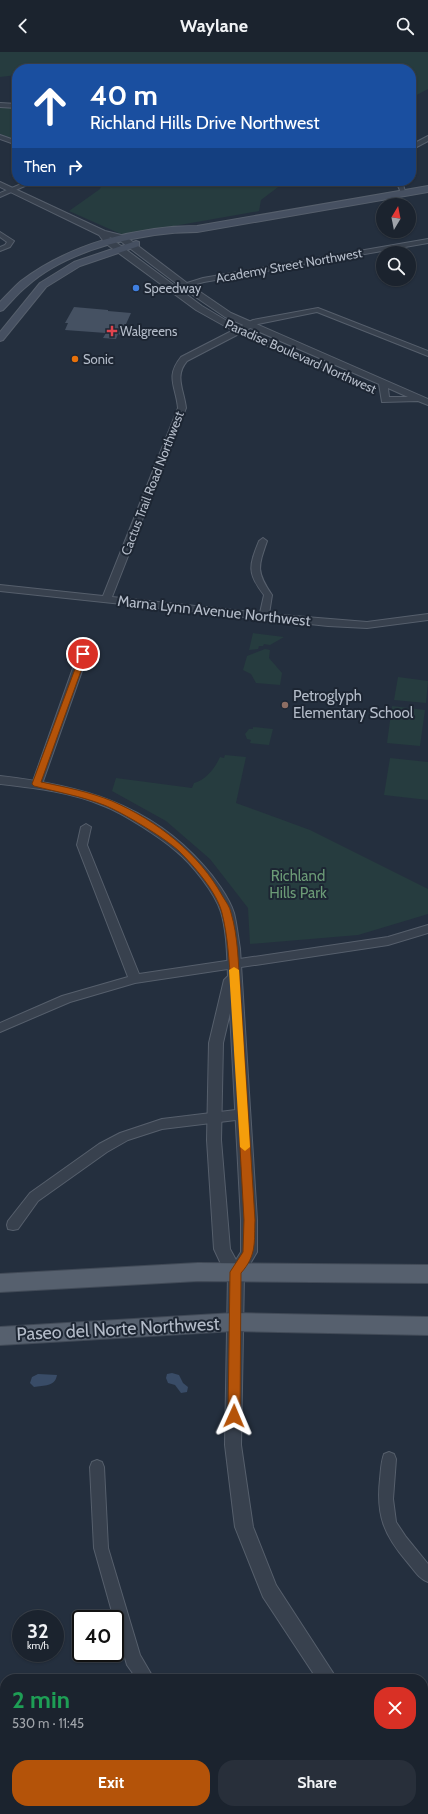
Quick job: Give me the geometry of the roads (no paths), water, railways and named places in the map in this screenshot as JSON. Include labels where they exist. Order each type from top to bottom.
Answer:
[{"type":"main road","points":[[0,308],[24,283],[60,260],[105,237],[122,238],[177,229],[197,229],[428,189]]},
{"type":"main road","points":[[0,338],[43,285],[77,264],[134,245],[184,234],[197,229]]},
{"type":"main road","points":[[0,1282],[134,1275],[236,1272],[428,1274]]},
{"type":"main road","name":"Paseo del Norte Northwest","points":[[0,1336],[234,1322],[428,1326]]},
{"type":"street","points":[[0,105],[12,106]]},
{"type":"street","points":[[0,137],[12,141]]},
{"type":"street","points":[[416,145],[428,138]]},
{"type":"street","name":"Paradise Boulevard Northwest","points":[[0,184],[105,237],[199,308],[239,330],[385,393],[386,400],[398,398]]},
{"type":"street","points":[[0,195],[22,186]]},
{"type":"street","points":[[401,186],[404,194]]},
{"type":"street","points":[[0,234],[12,241],[8,246],[0,249]]},
{"type":"street","name":"Paradise Boulevard Northwest","points":[[122,238],[134,245],[184,285],[228,315],[248,325],[425,400]]},
{"type":"street","name":"Academy Street Northwest","points":[[174,288],[203,280],[428,241]]},
{"type":"street","name":"Cactus Trail Road Northwest","points":[[106,600],[182,408],[182,398],[174,378],[176,367],[184,359],[248,325],[278,317],[318,310],[428,354]]},
{"type":"street","points":[[332,361],[338,373]]},
{"type":"street","points":[[383,383],[385,393]]},
{"type":"street","points":[[398,398],[425,400]]},
{"type":"street","points":[[398,398],[428,411]]},
{"type":"street","points":[[263,541],[254,567],[256,580],[268,594],[264,617]]},
{"type":"street","name":"Marna Lynn Avenue Northwest","points":[[0,588],[328,623],[367,625],[428,617]]},
{"type":"street","points":[[37,784],[83,654]]},
{"type":"street","points":[[0,780],[37,784],[78,793],[109,803],[147,824],[182,848],[210,880],[226,912],[233,965],[244,1114],[249,1220],[249,1252],[244,1262],[236,1272],[233,1445],[244,1527],[269,1591],[308,1652],[324,1674]]},
{"type":"street","points":[[86,827],[82,845],[135,979]]},
{"type":"street","points":[[0,1028],[66,999],[135,979],[388,941],[428,929]]},
{"type":"street","points":[[233,965],[231,983],[216,1043],[214,1117],[215,1166],[222,1249],[226,1259],[236,1272]]},
{"type":"street","points":[[13,1225],[34,1197],[103,1148],[124,1136],[162,1124],[244,1114]]},
{"type":"street","points":[[388,1459],[386,1498],[389,1522],[407,1549],[428,1575]]},
{"type":"street","points":[[97,1467],[101,1548],[133,1659],[143,1674]]},
{"type":"water","points":[[172,1373],[179,1375],[183,1383],[188,1387],[187,1392],[181,1393],[175,1385],[168,1383],[166,1378],[167,1374]]},
{"type":"water","points":[[38,1374],[57,1375],[54,1382],[51,1384],[34,1387],[30,1383],[32,1377]]},
{"type":"place","name":"Speedway","points":[[136,288]]},
{"type":"place","name":"Walgreens","points":[[112,331]]},
{"type":"place","name":"Sonic","points":[[75,359]]},
{"type":"place","name":"Petroglyph Elementary School","points":[[285,705]]},
{"type":"park label","name":"Richland Hills Park","points":[[298,884]]}]
